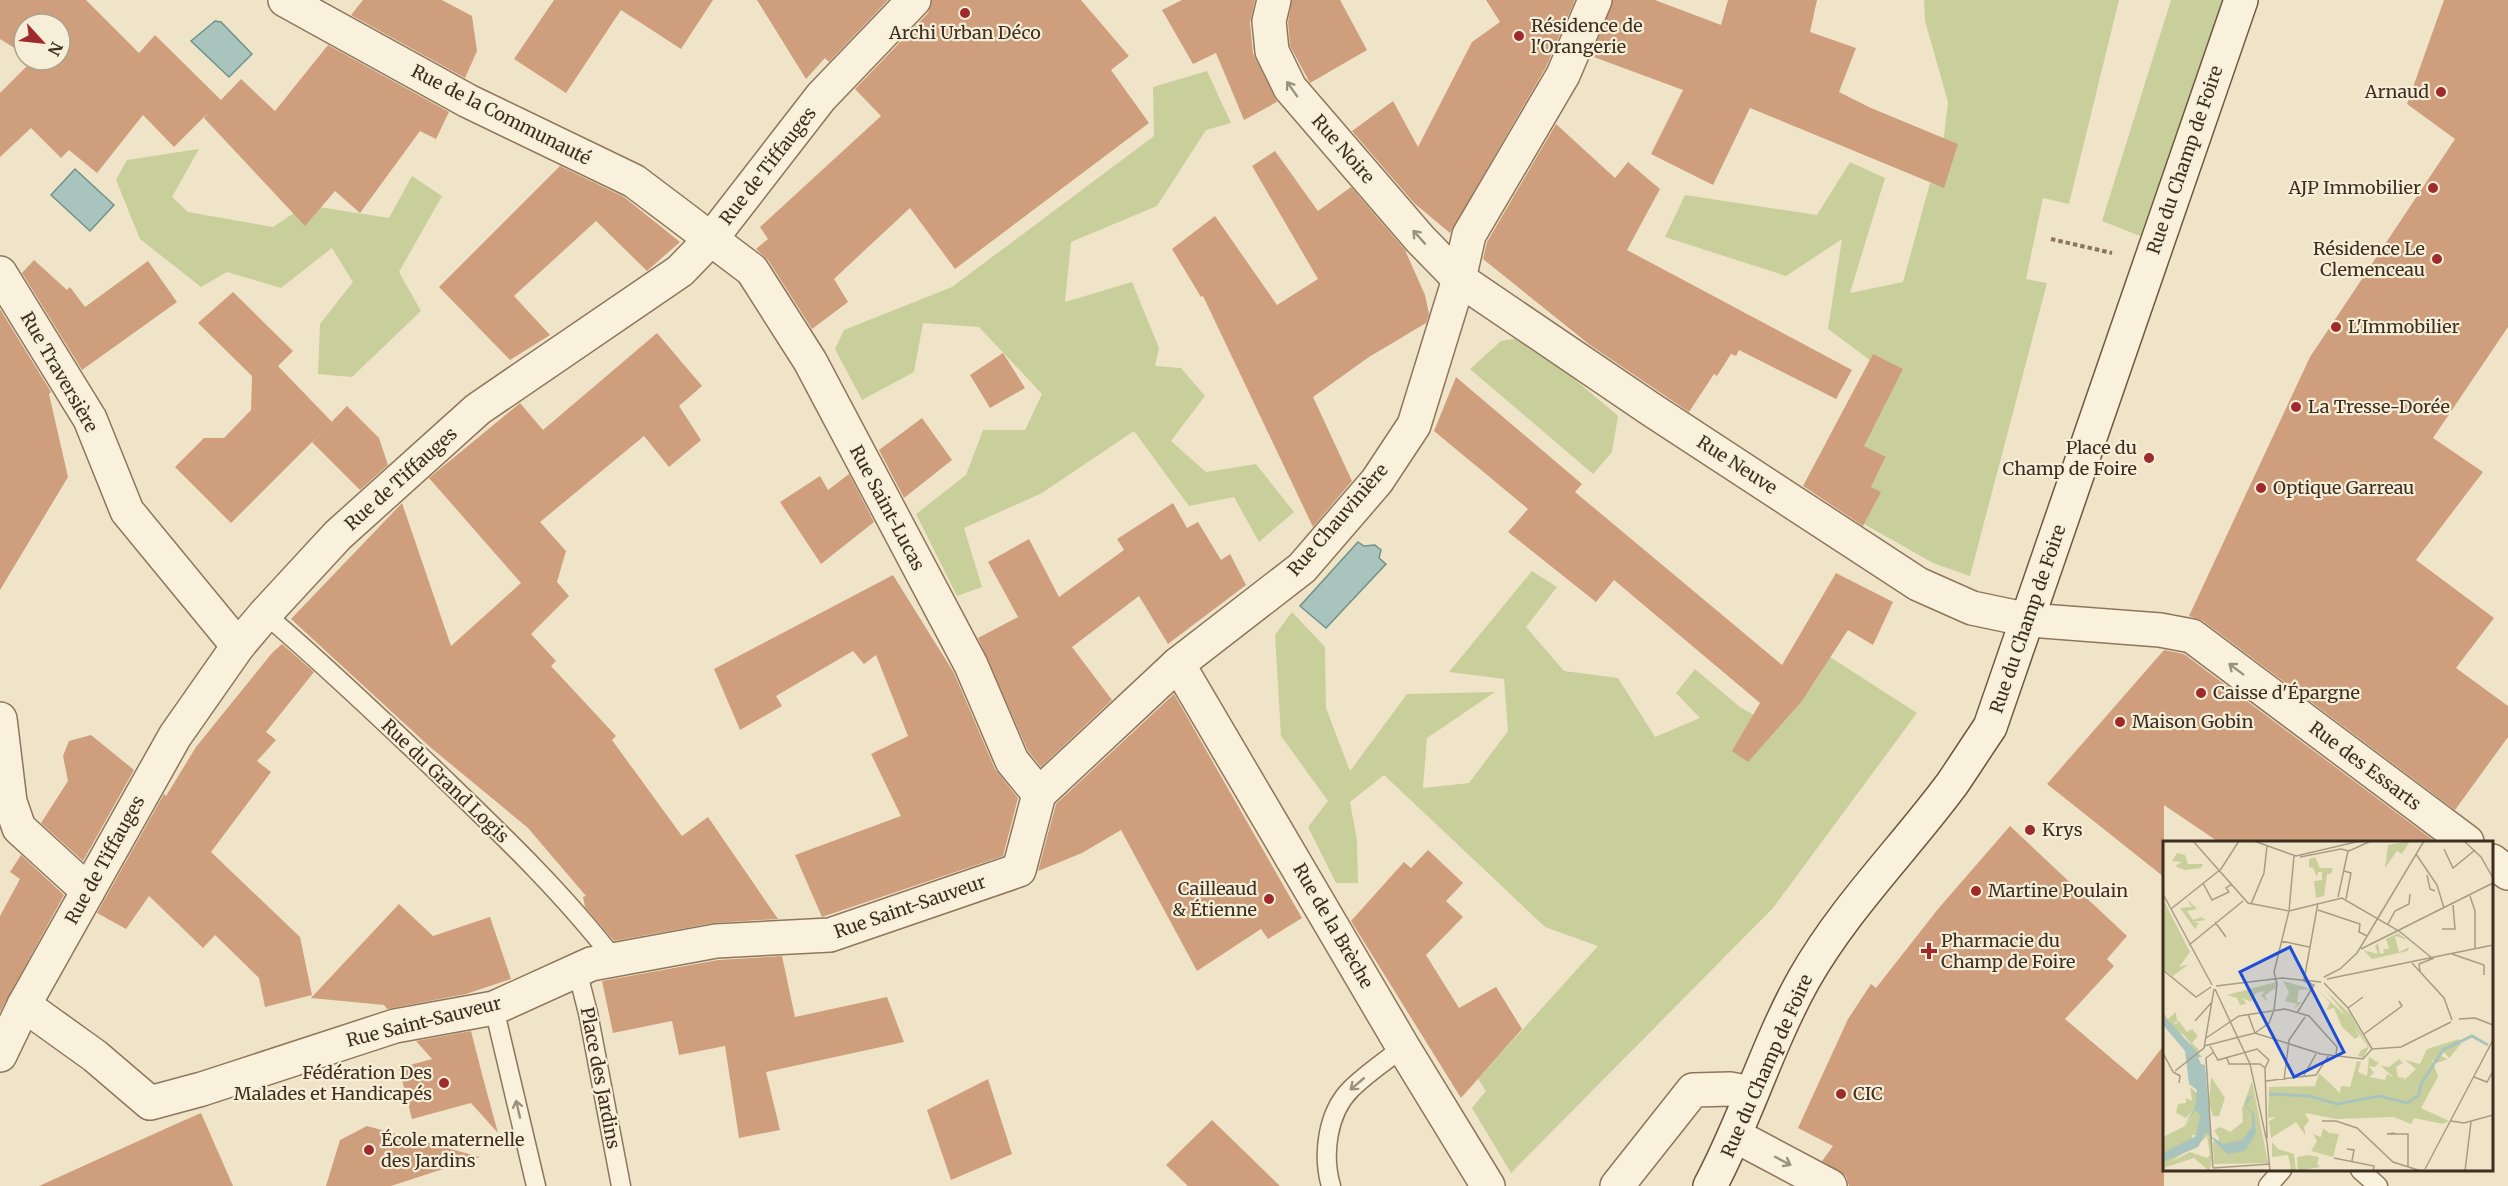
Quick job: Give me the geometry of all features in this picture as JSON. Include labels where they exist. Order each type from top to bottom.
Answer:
[{"type":"street","name":"Rue de la Communauté","points":[[285,0],[468,101],[634,181],[711,239]]},
{"type":"street","name":"Rue de Tiffauges","points":[[0,1055],[24,1005],[175,735],[238,646],[265,614],[338,536],[478,409],[680,271],[711,239],[821,96],[914,0]]},
{"type":"street","name":"Rue Noire","points":[[1274,0],[1269,21],[1272,51],[1290,87],[1420,239],[1460,279]]},
{"type":"street","name":"Rue Chauvinière","points":[[1039,794],[1178,664],[1302,568],[1377,481],[1414,425],[1460,279],[1469,235],[1563,75],[1595,0]]},
{"type":"street","name":"Rue du Champ de Foire","points":[[1710,1186],[1736,1136],[1752,1093],[1804,980],[1856,901],[1951,785],[1990,727],[2029,620],[2241,0]]},
{"type":"street","name":"Rue Saint-Lucas","points":[[711,239],[752,270],[810,361],[971,665],[1012,761],[1039,794]]},
{"type":"street","name":"Rue Traversière","points":[[0,273],[90,419],[127,511],[238,646]]},
{"type":"street","name":"Rue Neuve","points":[[1460,279],[1652,410],[1918,584],[1972,608],[2029,620]]},
{"type":"street","name":"Rue des Essarts","points":[[2029,620],[2160,630],[2192,636],[2464,841]]},
{"type":"street","name":"Rue de la Brèche","points":[[1178,664],[1403,1047],[1488,1186]]},
{"type":"street","points":[[0,719],[10,802],[19,828],[88,891]]},
{"type":"street","name":"Rue Saint-Sauveur","points":[[24,1005],[95,1056],[150,1103],[202,1089],[395,1026],[494,1008],[591,964],[716,941],[830,935],[1019,870],[1039,794]]},
{"type":"street","points":[[2493,862],[2508,873]]},
{"type":"street","points":[[1617,1186],[1693,1090],[1730,1089],[1752,1093]]},
{"type":"street","points":[[1736,1136],[1830,1186]]},
{"type":"lane","name":"Rue du Grand Logis","points":[[265,614],[398,735],[531,864],[586,923],[614,959]]},
{"type":"lane","name":"Place des Jardins","points":[[577,970],[588,1013],[621,1186]]},
{"type":"lane","points":[[494,1008],[536,1186]]},
{"type":"lane","points":[[1331,1186],[1327,1140],[1336,1113],[1350,1090],[1403,1047]]},
{"type":"lane","points":[[2268,1186],[2281,1171]]},
{"type":"lane","points":[[2361,1171],[2378,1186]]},
{"type":"path","points":[[2051,239],[2150,263]]},
{"type":"green space","points":[[1924,0],[2119,0],[2069,204],[2043,198],[2026,279],[2047,283],[1970,576],[1933,563],[1864,524],[1880,492],[1871,487],[1886,458],[1864,446],[1879,367],[1828,329],[1842,239],[1786,276],[1665,237],[1685,195],[1817,215],[1850,162],[1885,178],[1850,293],[1903,282],[1930,183],[1938,185],[1948,102],[1925,21]]},
{"type":"green space","points":[[2171,0],[2224,0],[2140,236],[2102,221]]},
{"type":"green space","points":[[1207,71],[1231,123],[1206,130],[1157,206],[1071,242],[1065,302],[1132,282],[1159,348],[1155,366],[1181,368],[1205,396],[1171,441],[1206,472],[1256,464],[1294,512],[1259,542],[1234,497],[1189,506],[1134,431],[1042,493],[964,528],[982,587],[957,596],[916,514],[966,475],[983,430],[1025,430],[1042,394],[979,327],[923,323],[914,372],[862,400],[835,349],[844,330],[952,287],[1154,136],[1153,87]]},
{"type":"green space","points":[[199,149],[172,197],[188,212],[273,227],[306,205],[389,218],[412,176],[442,196],[399,272],[421,311],[352,377],[318,374],[320,324],[353,282],[332,248],[281,288],[227,272],[201,287],[140,239],[116,180],[127,160]]},
{"type":"green space","points":[[1525,337],[1618,416],[1612,452],[1593,474],[1470,369],[1501,341]]},
{"type":"green space","points":[[1532,571],[1557,587],[1526,627],[1564,671],[1618,678],[1655,737],[1700,718],[1676,693],[1695,669],[1741,708],[1770,723],[1798,703],[1830,657],[1917,713],[1773,908],[1511,1173],[1472,1108],[1486,1091],[1478,1079],[1598,946],[1545,927],[1384,775],[1350,802],[1357,840],[1358,883],[1336,883],[1308,827],[1328,801],[1281,736],[1275,635],[1292,612],[1325,647],[1326,708],[1350,771],[1407,694],[1495,692],[1427,738],[1423,788],[1469,783],[1508,731],[1504,679],[1449,672]]},
{"type":"water","points":[[215,21],[221,22],[252,54],[229,77],[191,41]]},
{"type":"water","points":[[75,169],[114,205],[90,231],[51,195]]},
{"type":"water","points":[[1358,542],[1364,546],[1375,545],[1381,550],[1379,558],[1386,564],[1326,628],[1300,606]]},
{"type":"building","points":[[0,0],[86,0],[139,53],[155,35],[221,100],[241,79],[275,111],[328,45],[449,112],[436,139],[420,131],[360,213],[335,191],[305,226],[204,118],[209,112],[174,147],[143,115],[97,173],[69,150],[61,158],[31,128],[0,157],[0,93],[21,72],[72,72],[72,12],[12,12],[12,46],[0,39]]},
{"type":"building","points":[[363,0],[442,0],[472,16],[477,51],[465,78],[351,15]]},
{"type":"building","points":[[554,0],[713,0],[681,49],[621,10],[566,93],[514,59]]},
{"type":"building","points":[[757,0],[888,0],[829,62],[825,58],[806,79]]},
{"type":"building","points":[[932,0],[1081,0],[1129,56],[1111,70],[1149,123],[955,269],[910,208],[834,279],[848,302],[812,329],[768,260],[756,249],[768,239],[760,227],[881,116],[855,89],[928,13]]},
{"type":"building","points":[[1182,0],[1255,0],[1250,22],[1253,53],[1277,102],[1244,120],[1216,53],[1193,64],[1162,10]]},
{"type":"building","points":[[1292,0],[1340,0],[1367,50],[1310,83],[1290,46],[1288,22]]},
{"type":"building","points":[[1486,0],[1575,0],[1546,67],[1450,233],[1414,203],[1352,131],[1393,101],[1418,147],[1472,42],[1500,22]]},
{"type":"building","points":[[1613,0],[1655,0],[1721,25],[1728,0],[1817,0],[1810,32],[1856,48],[1839,92],[1871,108],[1958,144],[1944,188],[1750,108],[1713,185],[1651,154],[1683,90],[1591,56]]},
{"type":"building","points":[[2444,0],[2508,0],[2508,327],[2433,438],[2483,472],[2416,560],[2494,618],[2456,668],[2508,706],[2508,737],[2455,810],[2203,621],[2189,616],[2310,357],[2455,139],[2407,104]]},
{"type":"building","points":[[1556,124],[1615,178],[1628,162],[1660,189],[1627,250],[1852,370],[1836,399],[1739,350],[1736,356],[1731,354],[1717,376],[1714,374],[1689,412],[1590,345],[1483,259],[1487,242]]},
{"type":"building","points":[[1275,151],[1318,211],[1351,187],[1405,250],[1425,295],[1429,314],[1426,323],[1369,357],[1313,397],[1352,481],[1313,527],[1203,296],[1201,297],[1172,249],[1215,216],[1277,305],[1318,279],[1252,166]]},
{"type":"building","points":[[560,166],[624,197],[680,242],[647,271],[596,221],[514,296],[550,335],[510,360],[439,287]]},
{"type":"building","points":[[34,260],[67,290],[70,287],[85,307],[148,261],[177,302],[82,370],[22,273]]},
{"type":"building","points":[[233,292],[293,351],[278,366],[332,422],[231,523],[175,467],[204,438],[224,438],[251,410],[252,376],[198,323]]},
{"type":"building","points":[[0,309],[51,392],[49,394],[68,477],[0,590]]},
{"type":"building","points":[[657,333],[702,386],[679,406],[701,440],[669,467],[644,436],[540,522],[566,551],[557,582],[569,596],[531,634],[556,661],[551,666],[616,736],[612,740],[682,836],[708,817],[778,919],[713,923],[614,941],[585,907],[583,897],[586,896],[528,828],[430,747],[291,619],[402,503],[451,646],[521,583],[429,478],[520,403],[543,430]]},
{"type":"building","points":[[1003,353],[1025,388],[990,408],[970,375]]},
{"type":"building","points":[[1873,354],[1903,369],[1864,446],[1886,457],[1871,487],[1881,492],[1863,526],[1803,486]]},
{"type":"building","points":[[1456,377],[1582,484],[1575,492],[1782,665],[1836,573],[1893,602],[1873,645],[1848,630],[1802,701],[1748,762],[1732,751],[1760,703],[1614,580],[1596,602],[1508,532],[1528,509],[1434,431]]},
{"type":"building","points":[[347,406],[379,438],[388,465],[360,490],[312,442]]},
{"type":"building","points":[[922,418],[952,460],[904,498],[879,450]]},
{"type":"building","points":[[849,474],[874,522],[821,564],[780,502],[820,476],[828,490]]},
{"type":"building","points":[[1173,503],[1187,528],[1198,522],[1221,560],[1230,554],[1246,585],[1168,644],[1139,596],[1072,647],[1112,700],[1041,767],[1028,751],[978,638],[1018,617],[988,562],[1029,539],[1059,597],[1124,550],[1117,539]]},
{"type":"building","points":[[893,575],[954,673],[995,769],[1018,798],[1003,856],[822,917],[795,855],[901,816],[871,754],[908,736],[876,655],[864,664],[853,651],[776,696],[782,706],[740,730],[714,669]]},
{"type":"building","points":[[282,644],[314,672],[266,732],[276,740],[257,761],[271,772],[211,852],[300,937],[312,995],[265,1007],[259,978],[215,935],[203,948],[149,896],[126,929],[97,913],[164,794],[166,796],[196,747],[272,653]]},
{"type":"building","points":[[2164,650],[2184,654],[2433,840],[2217,841],[2164,805],[2163,876],[2047,784]]},
{"type":"building","points":[[1174,694],[1302,918],[1268,939],[1261,929],[1197,971],[1121,830],[1082,853],[1038,871],[1056,804]]},
{"type":"building","points":[[91,735],[134,770],[83,861],[41,823],[68,781],[63,756],[69,741]]},
{"type":"building","points":[[2010,826],[2127,936],[2107,959],[2114,966],[2065,1019],[2137,1080],[2163,1046],[2164,1186],[1849,1186],[1846,1176],[1822,1161],[1833,1146],[1798,1128],[1848,1019],[1871,984],[1876,988],[1938,909]]},
{"type":"building","points":[[1428,850],[1463,883],[1446,901],[1463,917],[1426,955],[1459,1008],[1496,987],[1522,1029],[1461,1098],[1351,921],[1404,862],[1411,868]]},
{"type":"building","points":[[21,855],[64,895],[0,1012],[0,916],[20,879],[10,872]]},
{"type":"building","points":[[399,904],[433,936],[490,917],[511,979],[466,994],[387,1009],[384,1005],[311,998]]},
{"type":"building","points":[[782,956],[795,1017],[887,997],[904,1042],[766,1072],[780,1130],[739,1138],[725,1046],[679,1055],[672,1021],[613,1033],[602,981],[718,960]]},
{"type":"building","name":"Fédération Des Malades et Handicapés","points":[[471,1031],[498,1133],[471,1103],[412,1119],[399,1068],[432,1059],[416,1041]]},
{"type":"building","points":[[988,1079],[1012,1154],[951,1180],[927,1110]]},
{"type":"building","points":[[201,1113],[233,1186],[39,1186],[167,1128]]},
{"type":"building","points":[[1212,1120],[1280,1186],[1188,1186],[1166,1165]]},
{"type":"building","name":"École maternelle des Jardins","points":[[367,1126],[480,1157],[391,1186],[326,1186],[340,1140]]},
{"type":"place","name":"Archi Urban Déco","points":[[965,13]]},
{"type":"place","name":"Résidence de l'Orangerie","points":[[1519,36]]},
{"type":"place","name":"Arnaud","points":[[2441,92]]},
{"type":"place","name":"AJP Immobilier","points":[[2433,188]]},
{"type":"place","name":"Résidence Le Clemenceau","points":[[2437,259]]},
{"type":"place","name":"L'Immobilier","points":[[2336,327]]},
{"type":"place","name":"La Tresse-Dorée","points":[[2296,407]]},
{"type":"place","name":"Place du Champ de Foire","points":[[2149,458]]},
{"type":"place","name":"Optique Garreau","points":[[2261,488]]},
{"type":"place","name":"Caisse d'Épargne","points":[[2201,693]]},
{"type":"place","name":"Maison Gobin","points":[[2120,722]]},
{"type":"place","name":"Krys","points":[[2030,830]]},
{"type":"place","name":"Martine Poulain","points":[[1976,891]]},
{"type":"place","name":"Cailleaud & Étienne","points":[[1269,899]]},
{"type":"place","name":"Pharmacie du Champ de Foire","points":[[1929,951]]},
{"type":"place","name":"Fédération Des Malades et Handicapés","points":[[444,1083]]},
{"type":"place","name":"CIC","points":[[1841,1094]]},
{"type":"place","name":"École maternelle des Jardins","points":[[369,1150]]}]
